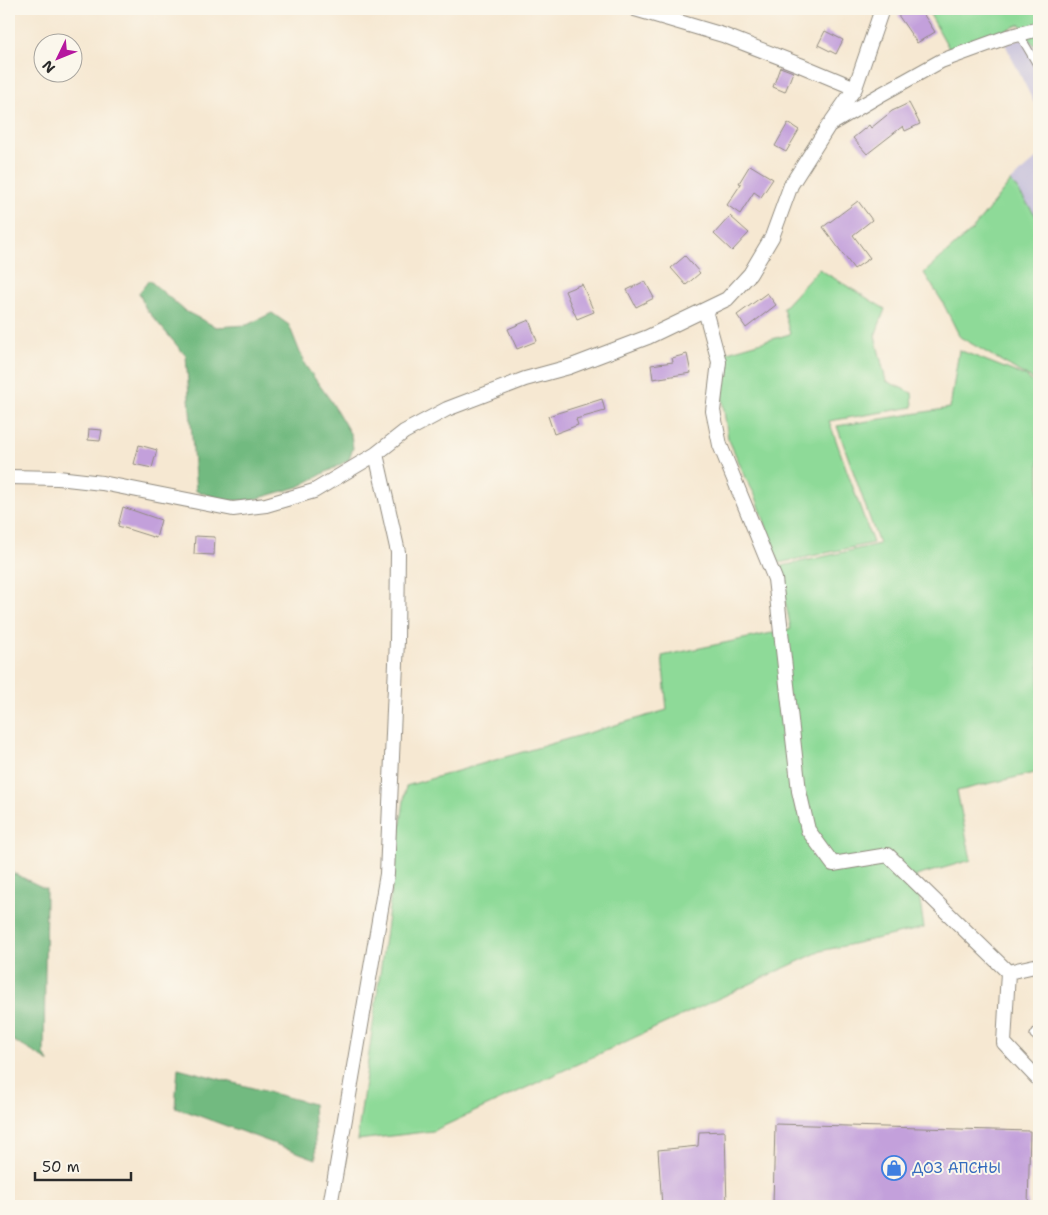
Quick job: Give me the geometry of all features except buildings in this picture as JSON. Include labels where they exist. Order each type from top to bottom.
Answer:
[{"type":"street","points":[[635,9],[724,35],[855,88]]},
{"type":"street","points":[[9,477],[58,478],[102,483],[233,510],[266,505],[314,491],[376,454],[404,432],[447,410],[525,380],[569,367],[630,344],[727,299],[750,274],[772,237],[791,185],[855,88],[882,9]]},
{"type":"street","points":[[829,125],[941,61],[1018,34],[1039,29]]},
{"type":"street","points":[[705,310],[719,362],[713,411],[720,445],[775,579],[798,791],[808,830],[833,864],[888,855],[1008,972],[1004,1043],[1039,1080]]},
{"type":"street","points":[[330,1206],[387,874],[397,640],[398,552],[376,454]]},
{"type":"street","points":[[1008,972],[1039,965]]},
{"type":"lane","points":[[1018,34],[1039,68]]},
{"type":"lane","points":[[1039,1027],[1034,1035],[1039,1039]]},
{"type":"shaded area","points":[[1027,37],[1039,54],[1039,113],[1005,44]]},
{"type":"shaded area","points":[[1039,156],[1039,220],[1011,181]]},
{"type":"green space","points":[[927,9],[1039,9],[1039,50],[1027,37],[1021,24],[951,52]]},
{"type":"green space","points":[[1011,181],[1039,220],[1039,383],[960,337],[942,301],[924,273],[972,230]]},
{"type":"green space","points":[[819,269],[885,309],[875,336],[886,381],[912,393],[913,407],[829,421],[873,543],[779,563],[756,497],[728,438],[721,391],[724,353],[790,334],[783,308]]},
{"type":"green space","points":[[149,280],[185,311],[216,327],[247,325],[272,313],[289,325],[305,365],[331,401],[351,435],[353,448],[349,460],[298,487],[252,500],[227,501],[196,491],[186,356],[146,309],[139,293]]},
{"type":"green space","points":[[959,350],[1025,376],[1039,387],[1039,772],[957,791],[971,860],[916,876],[924,928],[821,951],[433,1131],[357,1140],[406,786],[667,710],[662,656],[791,629],[778,567],[879,544],[837,426],[950,408]]},
{"type":"green space","points":[[9,871],[46,889],[44,1055],[50,1062],[9,1038]]},
{"type":"green space","points":[[178,1068],[313,1104],[316,1159],[175,1107]]},
{"type":"place","name":"ДОЗ АПСНЫ","points":[[894,1168]]}]
